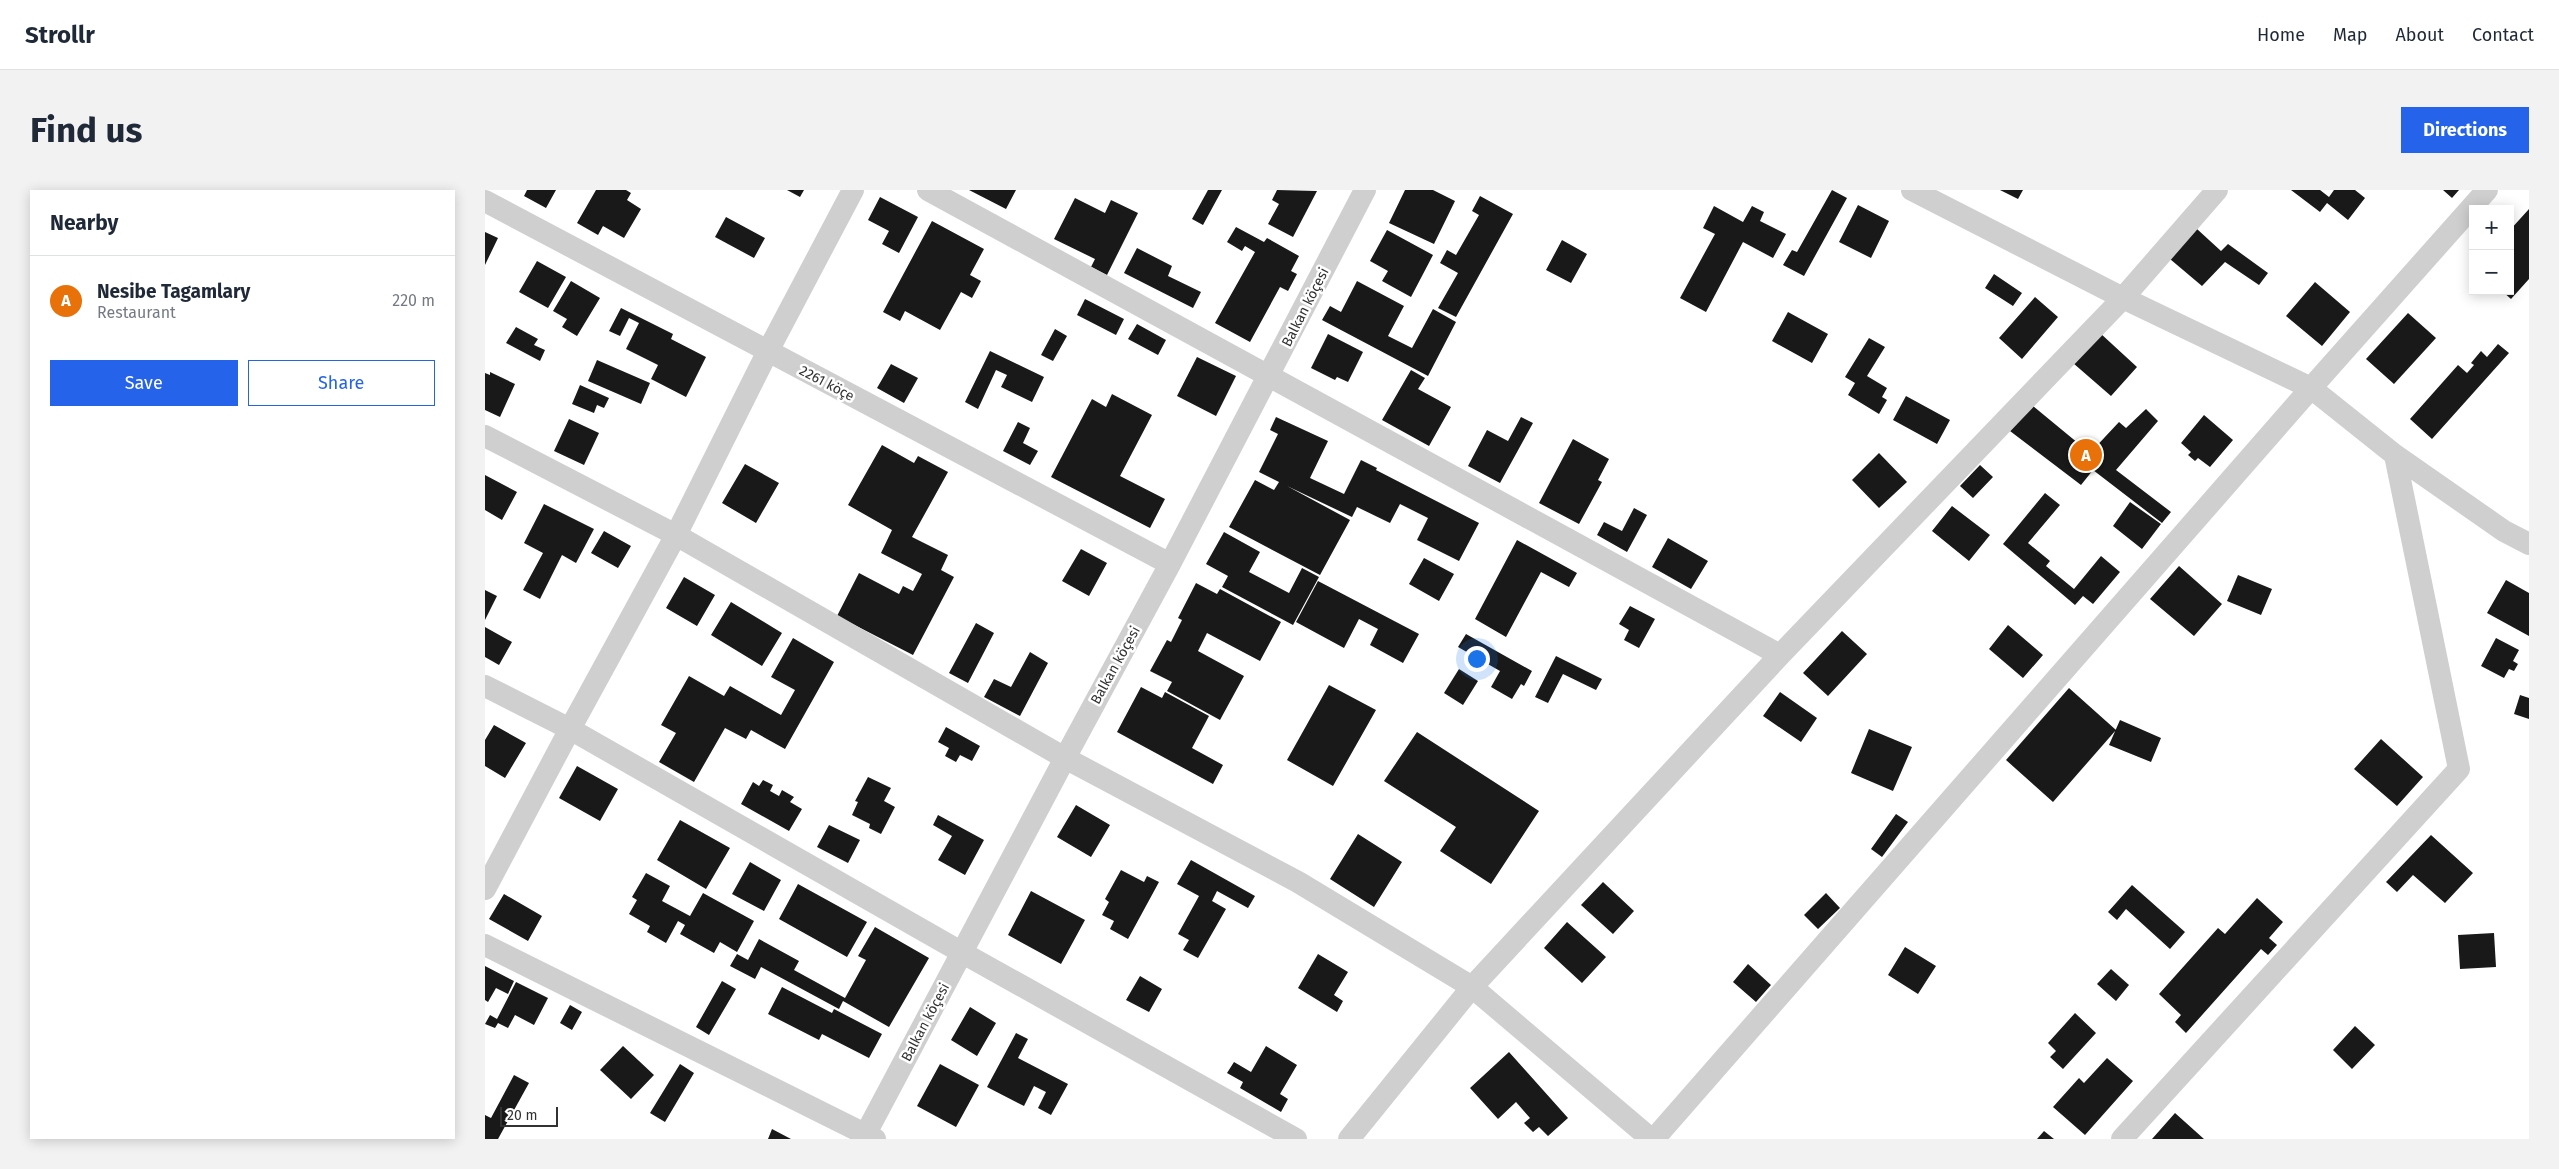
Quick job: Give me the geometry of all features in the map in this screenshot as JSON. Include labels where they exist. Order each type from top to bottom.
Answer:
[{"type":"street","points":[[485,889],[570,728],[676,535],[768,351],[853,190]]},
{"type":"street","points":[[928,190],[1780,656]]},
{"type":"street","name":"Balkan köçesi","points":[[868,1137],[961,952],[1170,564],[1365,190]]},
{"type":"street","points":[[1912,190],[2123,298],[2311,388],[2395,455],[2504,531],[2529,544]]},
{"type":"street","points":[[1349,1139],[1472,987],[1780,656],[2123,298],[2217,190]]},
{"type":"street","points":[[485,436],[676,535],[1065,758],[1298,882],[1472,987],[1652,1139],[2487,190]]},
{"type":"street","name":"2261 köçe","points":[[485,200],[1170,564]]},
{"type":"street","points":[[2122,1139],[2459,769],[2395,455]]},
{"type":"street","points":[[485,686],[570,728],[961,952],[1296,1139]]},
{"type":"street","points":[[485,945],[868,1137]]},
{"type":"building","points":[[527,190],[556,190],[546,208],[524,196]]},
{"type":"building","points":[[596,190],[626,190],[631,193],[627,200],[641,209],[624,238],[603,226],[598,235],[577,223]]},
{"type":"building","points":[[787,190],[804,190],[800,197]]},
{"type":"building","points":[[969,190],[1016,190],[1006,209]]},
{"type":"building","points":[[1208,190],[1222,190],[1203,225],[1192,219]]},
{"type":"building","points":[[1277,190],[1317,191],[1293,237],[1268,224],[1279,204],[1272,200]]},
{"type":"building","points":[[1405,190],[1433,190],[1455,201],[1434,244],[1389,223]]},
{"type":"building","points":[[1832,190],[1847,198],[1804,276],[1783,265],[1792,250],[1797,252]]},
{"type":"building","points":[[2000,190],[2023,190],[2018,199]]},
{"type":"building","points":[[2291,190],[2320,190],[2329,197],[2334,190],[2355,190],[2365,198],[2348,220],[2327,203],[2320,212]]},
{"type":"building","points":[[2443,190],[2459,190],[2452,198]]},
{"type":"building","points":[[1480,196],[1513,214],[1456,317],[1438,308],[1458,273],[1440,263],[1447,250],[1456,255],[1479,215],[1472,211]]},
{"type":"building","points":[[880,197],[918,217],[899,253],[882,244],[889,231],[868,220]]},
{"type":"building","points":[[1075,198],[1105,213],[1111,200],[1138,213],[1107,275],[1091,267],[1095,259],[1054,239]]},
{"type":"building","points":[[1858,205],[1889,221],[1871,258],[1839,242]]},
{"type":"building","points":[[1714,206],[1743,222],[1752,206],[1764,212],[1760,221],[1786,234],[1773,258],[1743,242],[1706,312],[1680,298],[1715,234],[1703,228]]},
{"type":"building","points":[[2529,209],[2529,279],[2511,299],[2506,295],[2514,295],[2514,226]]},
{"type":"building","points":[[726,217],[765,238],[754,258],[715,237]]},
{"type":"building","points":[[932,221],[984,249],[970,275],[981,281],[972,298],[961,292],[940,330],[905,311],[900,321],[883,312]]},
{"type":"building","points":[[1236,227],[1264,242],[1267,238],[1299,256],[1291,271],[1297,274],[1288,291],[1280,287],[1250,342],[1215,323],[1255,252],[1245,246],[1242,251],[1227,242]]},
{"type":"building","points":[[2197,229],[2221,251],[2228,244],[2268,273],[2259,285],[2225,262],[2202,286],[2170,259]]},
{"type":"building","points":[[1387,230],[1433,255],[1411,297],[1382,281],[1388,271],[1370,261]]},
{"type":"building","points":[[485,232],[498,238],[485,265]]},
{"type":"building","points":[[1562,240],[1587,254],[1571,283],[1546,270]]},
{"type":"building","points":[[1137,248],[1172,266],[1168,276],[1201,292],[1193,308],[1124,273]]},
{"type":"building","points":[[537,261],[566,277],[548,308],[519,292]]},
{"type":"building","points":[[1994,274],[2022,293],[2013,306],[1985,288]]},
{"type":"building","points":[[571,281],[600,298],[577,336],[562,327],[567,319],[553,311]]},
{"type":"building","points":[[1357,281],[1404,306],[1388,336],[1412,348],[1433,309],[1456,322],[1428,376],[1322,320],[1330,306],[1341,312]]},
{"type":"building","points":[[2315,282],[2350,312],[2322,346],[2286,316]]},
{"type":"building","points":[[2035,297],[2058,317],[2022,359],[1999,338]]},
{"type":"building","points":[[1085,299],[1124,319],[1116,335],[1077,315]]},
{"type":"building","points":[[621,308],[673,334],[671,339],[706,357],[686,397],[651,379],[658,365],[626,349],[639,323],[629,318],[620,336],[609,331]]},
{"type":"building","points":[[1788,312],[1828,334],[1812,363],[1772,341]]},
{"type":"building","points":[[2408,313],[2436,338],[2394,384],[2366,359]]},
{"type":"building","points":[[1137,324],[1166,340],[1158,355],[1128,339]]},
{"type":"building","points":[[516,327],[538,339],[534,345],[545,350],[540,361],[506,343]]},
{"type":"building","points":[[1055,329],[1067,336],[1053,361],[1041,355]]},
{"type":"building","points":[[2100,333],[2137,367],[2111,396],[2073,363]]},
{"type":"building","points":[[1328,334],[1363,352],[1348,382],[1337,377],[1335,380],[1311,368]]},
{"type":"building","points":[[1869,338],[1885,347],[1867,376],[1887,388],[1882,397],[1887,400],[1879,414],[1848,395],[1855,383],[1845,377]]},
{"type":"building","points":[[2498,344],[2509,353],[2432,439],[2410,419],[2458,365],[2467,373],[2474,365],[2471,363],[2481,351],[2487,357]]},
{"type":"building","points":[[990,351],[1044,377],[1032,402],[1001,387],[1007,375],[996,370],[978,409],[965,402]]},
{"type":"building","points":[[1197,357],[1236,376],[1216,416],[1177,396]]},
{"type":"building","points":[[597,360],[650,383],[641,404],[588,381]]},
{"type":"building","points":[[891,364],[918,378],[904,403],[877,388]]},
{"type":"building","points":[[1411,370],[1425,378],[1418,389],[1451,407],[1429,446],[1382,420]]},
{"type":"building","points":[[490,372],[515,384],[500,417],[485,410],[485,373],[490,375]]},
{"type":"building","points":[[580,385],[609,398],[604,408],[597,405],[594,413],[572,404]]},
{"type":"building","points":[[1112,394],[1152,415],[1120,476],[1165,499],[1150,528],[1051,477],[1092,399],[1106,407]]},
{"type":"building","points":[[1906,396],[1950,420],[1937,444],[1893,420]]},
{"type":"building","points":[[2033,406],[2090,453],[2119,422],[2126,428],[2146,409],[2158,421],[2116,470],[2171,512],[2162,523],[2093,470],[2081,485],[2010,431]]},
{"type":"building","points":[[2204,415],[2233,440],[2210,467],[2198,458],[2195,461],[2188,455],[2191,452],[2181,443]]},
{"type":"building","points":[[1276,417],[1328,441],[1310,478],[1344,494],[1361,460],[1377,468],[1376,470],[1479,523],[1459,561],[1417,540],[1428,518],[1400,504],[1390,523],[1357,507],[1352,517],[1287,486],[1350,520],[1320,575],[1229,527],[1255,480],[1274,490],[1279,482],[1259,472],[1278,434],[1270,430]]},
{"type":"building","points":[[1521,417],[1533,423],[1500,483],[1468,466],[1487,430],[1508,441]]},
{"type":"building","points":[[569,419],[599,433],[584,465],[554,451]]},
{"type":"building","points":[[1018,422],[1030,428],[1023,443],[1038,451],[1030,465],[1003,451]]},
{"type":"building","points":[[1573,439],[1609,459],[1598,480],[1602,482],[1579,524],[1539,503]]},
{"type":"building","points":[[882,445],[914,463],[918,456],[948,472],[912,537],[948,555],[941,570],[954,577],[913,655],[837,616],[859,573],[899,594],[903,586],[913,591],[922,574],[881,553],[892,530],[848,505]]},
{"type":"building","points":[[1879,453],[1907,482],[1879,508],[1852,480]]},
{"type":"building","points":[[745,464],[779,483],[756,523],[722,503]]},
{"type":"building","points":[[1980,465],[1993,477],[1973,498],[1960,486]]},
{"type":"building","points":[[485,475],[517,492],[502,520],[485,510]]},
{"type":"building","points":[[2045,493],[2060,505],[2028,543],[2050,561],[2046,566],[2074,589],[2101,556],[2120,572],[2093,604],[2083,596],[2075,605],[2003,544]]},
{"type":"building","points":[[2130,502],[2161,524],[2142,549],[2113,526]]},
{"type":"building","points":[[544,504],[594,529],[576,563],[562,555],[540,599],[523,590],[543,553],[524,543]]},
{"type":"building","points":[[1952,506],[1990,535],[1969,561],[1932,531]]},
{"type":"building","points":[[1634,508],[1647,515],[1627,552],[1597,535],[1604,522],[1622,531]]},
{"type":"building","points":[[604,531],[631,546],[618,568],[591,553]]},
{"type":"building","points":[[1224,532],[1260,552],[1249,572],[1289,593],[1302,568],[1319,577],[1293,625],[1222,587],[1228,576],[1206,564]]},
{"type":"building","points":[[1668,538],[1708,561],[1691,589],[1652,567]]},
{"type":"building","points":[[1517,540],[1577,573],[1569,587],[1541,572],[1506,637],[1475,619]]},
{"type":"building","points":[[1081,549],[1107,563],[1089,596],[1062,581]]},
{"type":"building","points":[[1424,558],[1454,574],[1439,601],[1409,584]]},
{"type":"building","points":[[2179,566],[2222,604],[2194,636],[2150,599]]},
{"type":"building","points":[[2238,575],[2272,589],[2261,615],[2227,601]]},
{"type":"building","points":[[684,577],[715,595],[697,626],[666,608]]},
{"type":"building","points":[[2506,580],[2529,593],[2529,636],[2487,613]]},
{"type":"building","points":[[1318,581],[1419,634],[1403,663],[1370,645],[1378,629],[1359,619],[1344,648],[1296,622]]},
{"type":"building","points":[[1196,583],[1217,594],[1220,589],[1281,622],[1260,661],[1207,633],[1198,651],[1244,676],[1220,720],[1167,691],[1172,682],[1150,671],[1167,640],[1171,642],[1182,620],[1178,618]]},
{"type":"building","points":[[485,590],[497,596],[485,620]]},
{"type":"building","points":[[731,602],[782,633],[762,666],[711,635]]},
{"type":"building","points":[[1630,606],[1655,619],[1639,648],[1624,640],[1629,630],[1619,624]]},
{"type":"building","points":[[976,623],[994,633],[968,683],[949,673]]},
{"type":"building","points":[[2008,625],[2043,655],[2023,678],[1989,649]]},
{"type":"building","points":[[485,627],[512,642],[499,665],[485,657]]},
{"type":"building","points":[[1842,631],[1867,654],[1828,696],[1803,673]]},
{"type":"building","points":[[1466,634],[1532,671],[1524,686],[1521,684],[1512,699],[1491,687],[1500,671],[1458,647]]},
{"type":"building","points":[[793,638],[834,662],[785,749],[751,730],[746,739],[725,728],[694,782],[659,762],[676,733],[661,725],[689,676],[724,696],[730,686],[781,715],[795,690],[771,677]]},
{"type":"building","points":[[2496,638],[2519,650],[2513,661],[2518,664],[2514,671],[2509,669],[2504,678],[2481,666]]},
{"type":"building","points":[[1030,652],[1048,663],[1020,716],[984,697],[994,679],[1011,687]]},
{"type":"building","points":[[1556,656],[1602,679],[1596,690],[1563,674],[1548,703],[1535,697]]},
{"type":"building","points":[[1459,669],[1478,681],[1463,705],[1444,693]]},
{"type":"building","points":[[1329,685],[1376,710],[1333,786],[1287,760]]},
{"type":"building","points":[[1141,687],[1162,698],[1165,692],[1209,716],[1192,748],[1223,765],[1213,784],[1117,732]]},
{"type":"building","points":[[2069,688],[2116,730],[2053,802],[2006,760]]},
{"type":"building","points":[[1780,692],[1817,718],[1801,742],[1763,716]]},
{"type":"building","points":[[2520,695],[2529,698],[2529,719],[2514,714]]},
{"type":"building","points":[[2120,720],[2161,738],[2151,762],[2109,745]]},
{"type":"building","points":[[494,725],[526,743],[505,778],[485,766],[485,740]]},
{"type":"building","points":[[946,727],[980,746],[972,761],[960,755],[956,762],[945,756],[949,748],[938,742]]},
{"type":"building","points":[[1869,729],[1912,747],[1893,791],[1851,773]]},
{"type":"building","points":[[1417,732],[1539,811],[1491,884],[1440,851],[1456,827],[1384,781]]},
{"type":"building","points":[[2381,739],[2423,777],[2397,806],[2354,769]]},
{"type":"building","points":[[577,766],[618,789],[600,821],[559,798]]},
{"type":"building","points":[[868,777],[891,788],[884,801],[895,807],[881,834],[869,828],[870,824],[852,815],[858,802],[855,801]]},
{"type":"building","points":[[763,780],[773,785],[770,791],[779,796],[782,790],[794,797],[790,802],[802,809],[789,831],[741,804],[753,782],[759,786]]},
{"type":"building","points":[[1076,805],[1110,825],[1091,857],[1057,837]]},
{"type":"building","points":[[1896,814],[1908,822],[1882,857],[1871,849]]},
{"type":"building","points":[[938,815],[984,840],[965,875],[938,860],[952,836],[933,825]]},
{"type":"building","points":[[680,820],[730,848],[706,889],[657,860]]},
{"type":"building","points":[[829,825],[860,840],[848,863],[817,847]]},
{"type":"building","points":[[1358,834],[1402,862],[1374,907],[1330,879]]},
{"type":"building","points":[[2431,835],[2473,873],[2445,903],[2413,875],[2397,892],[2386,882]]},
{"type":"building","points":[[1191,860],[1255,896],[1248,908],[1217,891],[1212,901],[1226,909],[1198,958],[1183,950],[1189,940],[1178,934],[1199,896],[1177,884]]},
{"type":"building","points":[[750,862],[781,880],[764,911],[732,894]]},
{"type":"building","points":[[1121,870],[1144,882],[1147,876],[1159,882],[1128,939],[1110,929],[1114,921],[1102,915],[1109,902],[1105,899]]},
{"type":"building","points":[[646,873],[670,886],[662,901],[690,916],[703,893],[754,921],[737,952],[720,942],[714,953],[680,934],[685,925],[678,921],[666,943],[647,932],[650,926],[629,914],[637,900],[632,897]]},
{"type":"building","points":[[1603,882],[1634,911],[1613,934],[1581,905]]},
{"type":"building","points":[[798,884],[867,922],[847,957],[779,919]]},
{"type":"building","points":[[2132,885],[2185,932],[2170,949],[2126,909],[2117,920],[2108,912]]},
{"type":"building","points":[[1031,891],[1085,920],[1061,964],[1008,935]]},
{"type":"building","points":[[1826,893],[1840,908],[1818,929],[1804,915]]},
{"type":"building","points":[[504,894],[542,916],[528,941],[489,919]]},
{"type":"building","points":[[2257,898],[2283,922],[2269,938],[2277,945],[2268,955],[2261,949],[2186,1033],[2175,1022],[2181,1015],[2159,994],[2218,928],[2225,934]]},
{"type":"building","points":[[1567,922],[1606,957],[1582,983],[1544,948]]},
{"type":"building","points":[[875,927],[929,958],[889,1027],[843,1001],[839,1009],[761,967],[755,979],[730,966],[737,954],[748,960],[759,939],[799,961],[794,970],[845,998],[866,960],[858,956]]},
{"type":"building","points":[[2494,933],[2496,967],[2460,969],[2458,935]]},
{"type":"building","points":[[1905,947],[1936,966],[1918,994],[1888,975]]},
{"type":"building","points":[[1318,954],[1348,972],[1334,995],[1343,1001],[1337,1012],[1298,988]]},
{"type":"building","points":[[1748,964],[1771,985],[1756,1002],[1733,982]]},
{"type":"building","points":[[485,966],[514,981],[508,994],[496,988],[488,1002],[485,1000]]},
{"type":"building","points":[[2111,969],[2129,985],[2116,1001],[2097,984]]},
{"type":"building","points":[[1140,976],[1162,989],[1149,1012],[1126,1000]]},
{"type":"building","points":[[722,981],[736,989],[709,1035],[696,1027]]},
{"type":"building","points":[[516,982],[548,998],[534,1025],[515,1015],[508,1028],[498,1023],[495,1028],[485,1024],[490,1015],[497,1019]]},
{"type":"building","points":[[782,987],[832,1013],[834,1009],[882,1034],[869,1058],[822,1034],[819,1040],[768,1014]]},
{"type":"building","points":[[570,1005],[582,1012],[572,1030],[560,1023]]},
{"type":"building","points":[[970,1007],[996,1023],[977,1056],[951,1040]]},
{"type":"building","points":[[2075,1013],[2096,1033],[2063,1069],[2050,1057],[2056,1051],[2048,1043]]},
{"type":"building","points":[[2355,1026],[2375,1045],[2352,1069],[2333,1050]]},
{"type":"building","points":[[1016,1033],[1028,1039],[1018,1058],[1068,1084],[1051,1115],[1038,1108],[1046,1092],[1034,1086],[1024,1106],[987,1087]]},
{"type":"building","points":[[623,1046],[654,1075],[631,1099],[600,1070]]},
{"type":"building","points":[[1266,1046],[1297,1065],[1280,1094],[1288,1099],[1281,1112],[1240,1088],[1243,1082],[1227,1073],[1234,1062],[1251,1072]]},
{"type":"building","points":[[1509,1052],[1568,1118],[1548,1136],[1539,1127],[1533,1132],[1524,1123],[1530,1118],[1516,1102],[1498,1119],[1470,1088]]},
{"type":"building","points":[[2107,1058],[2133,1081],[2085,1135],[2053,1107],[2079,1078],[2084,1083]]},
{"type":"building","points":[[680,1064],[694,1073],[665,1122],[650,1113]]},
{"type":"building","points":[[940,1064],[979,1085],[956,1127],[917,1106]]},
{"type":"building","points":[[514,1075],[529,1083],[498,1139],[485,1139],[485,1115],[491,1118]]},
{"type":"building","points":[[2175,1113],[2204,1139],[2152,1139]]},
{"type":"building","points":[[772,1129],[791,1139],[768,1139]]},
{"type":"building","points":[[2044,1131],[2054,1139],[2037,1139]]},
{"type":"place","name":"Nesibe Tagamlary","points":[[2086,455]]}]
